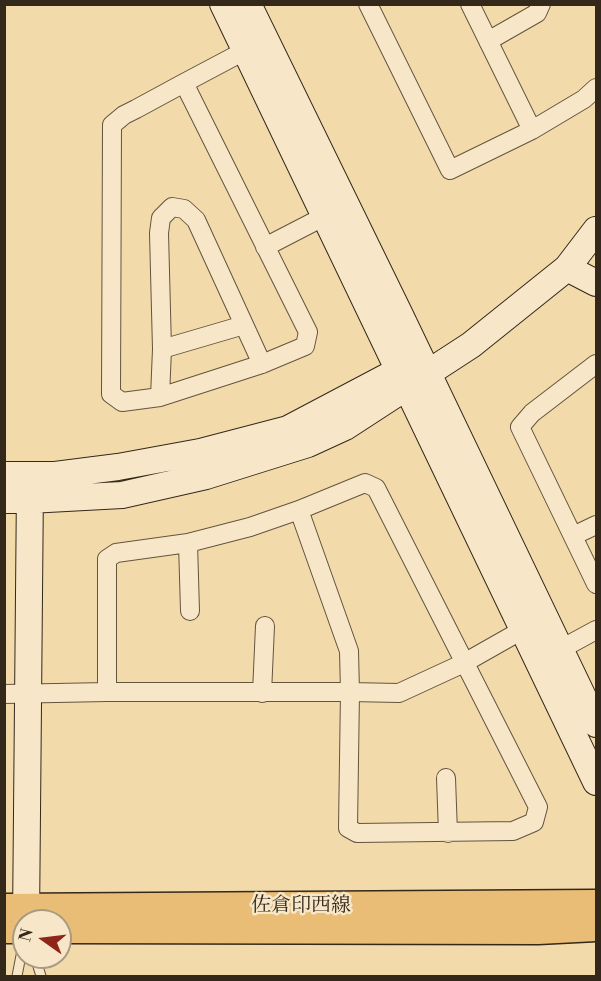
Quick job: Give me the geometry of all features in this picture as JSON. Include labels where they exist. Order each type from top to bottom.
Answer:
[{"type":"main road","name":"佐倉印西線","points":[[72,915],[597,904]]},
{"type":"main road","name":"佐倉印西線","points":[[72,929],[538,930],[597,927]]},
{"type":"street","points":[[223,4],[255,46],[414,373],[524,629],[597,782]]},
{"type":"street","points":[[248,4],[255,46],[325,216],[414,373],[561,649],[597,724]]},
{"type":"street","points":[[368,4],[450,170],[532,130],[584,99],[597,88]]},
{"type":"street","points":[[470,4],[532,130]]},
{"type":"street","points":[[488,41],[537,13],[541,4]]},
{"type":"street","points":[[184,83],[308,332],[305,346],[262,364],[160,397],[122,402],[111,394],[112,125],[124,115],[184,83],[255,46]]},
{"type":"street","points":[[160,397],[162,349],[159,233],[161,218],[172,207],[184,209],[196,220],[262,364]]},
{"type":"street","points":[[17,500],[122,495],[206,476],[308,444],[345,427],[463,334],[559,251],[597,209]]},
{"type":"street","points":[[265,247],[325,216]]},
{"type":"street","points":[[4,475],[55,475],[118,467],[200,452],[288,429],[471,345],[567,268],[597,230]]},
{"type":"street","points":[[567,268],[597,283]]},
{"type":"street","points":[[162,349],[244,325]]},
{"type":"street","points":[[597,364],[532,413],[520,427],[597,584]]},
{"type":"street","points":[[20,909],[16,694],[17,500],[30,475]]},
{"type":"street","points":[[107,692],[107,559],[116,554],[188,543],[250,527],[365,483],[376,488],[538,807],[534,822],[513,831],[357,833],[348,828],[349,651],[299,510]]},
{"type":"street","points":[[573,536],[597,525]]},
{"type":"street","points":[[188,543],[190,611]]},
{"type":"street","points":[[262,693],[264,626]]},
{"type":"street","points":[[16,694],[399,693],[464,663],[524,629]]},
{"type":"street","points":[[561,649],[597,630]]},
{"type":"street","points":[[446,778],[448,833]]}]
